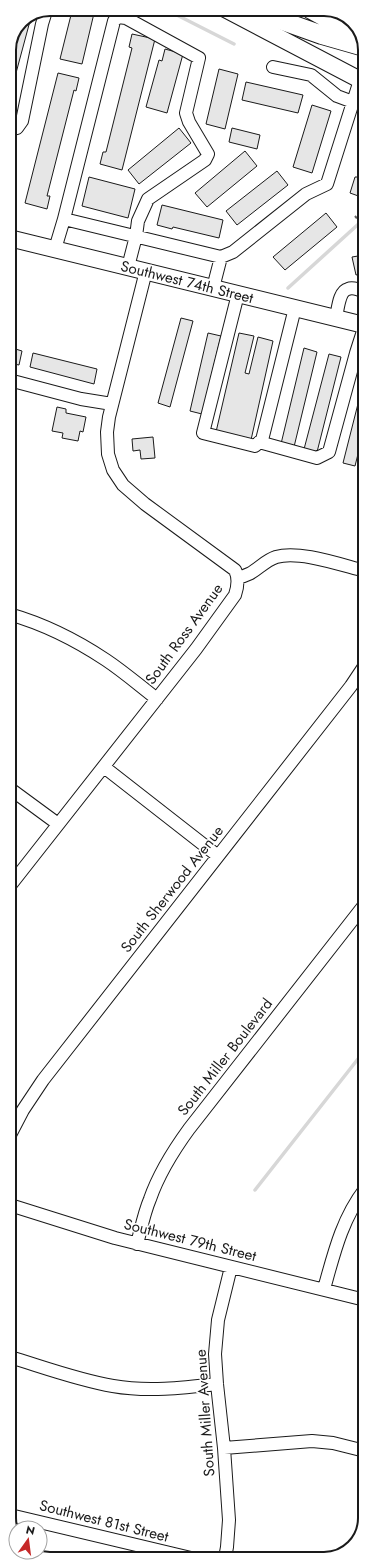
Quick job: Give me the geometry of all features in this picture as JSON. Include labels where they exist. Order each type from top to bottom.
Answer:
[{"type":"highway","points":[[269,16],[322,35],[357,45]]},
{"type":"highway","points":[[323,16],[352,32]]},
{"type":"main road","points":[[238,16],[358,79]]},
{"type":"main road","name":"Southwest 74th Street","points":[[16,240],[358,323]]},
{"type":"street","points":[[16,128],[18,128],[22,121],[44,17]]},
{"type":"street","points":[[55,249],[114,21],[118,17],[126,18],[199,58],[186,113],[189,122],[208,154],[205,160],[148,199],[138,221],[136,236],[128,267]]},
{"type":"street","points":[[273,66],[311,75],[337,96],[353,102]]},
{"type":"street","points":[[64,219],[221,257],[233,252],[306,194],[327,184],[358,90]]},
{"type":"street","points":[[213,288],[221,257]]},
{"type":"street","name":"South Ross Avenue","points":[[16,877],[196,649],[235,595],[238,585],[238,577],[235,570],[229,564],[137,497],[118,478],[109,460],[107,425],[146,271]]},
{"type":"street","points":[[336,317],[342,293],[346,289],[350,288],[358,290]]},
{"type":"street","points":[[238,294],[203,433],[255,446],[262,440],[295,308]]},
{"type":"street","points":[[259,442],[317,458],[329,452],[358,347]]},
{"type":"street","points":[[16,382],[81,399],[112,404]]},
{"type":"street","points":[[238,577],[250,574],[268,560],[283,555],[312,558],[358,570]]},
{"type":"street","points":[[16,616],[42,625],[81,644],[106,660],[157,699]]},
{"type":"street","name":"South Sherwood Avenue","points":[[16,1123],[43,1080],[358,676]]},
{"type":"street","points":[[104,767],[218,856]]},
{"type":"street","points":[[16,793],[58,824]]},
{"type":"street","name":"South Miller Boulevard","points":[[137,1244],[149,1200],[173,1151],[358,913]]},
{"type":"street","points":[[324,1289],[345,1222],[358,1200]]},
{"type":"street","name":"Southwest 79th Street","points":[[16,1207],[137,1244],[358,1298]]},
{"type":"street","name":"South Miller Avenue","points":[[225,1552],[228,1541],[229,1520],[215,1354],[220,1310],[230,1267]]},
{"type":"street","points":[[16,1358],[84,1380],[113,1386],[150,1389],[217,1384]]},
{"type":"street","points":[[224,1448],[312,1441],[333,1443],[358,1449]]},
{"type":"street","name":"Southwest 81st Street","points":[[16,1516],[166,1552]]},
{"type":"path","points":[[355,216],[358,220]]},
{"type":"building","points":[[71,16],[93,16],[82,64],[60,59]]},
{"type":"building","points":[[29,23],[16,73],[17,44],[22,31]]},
{"type":"building","points":[[132,34],[155,39],[122,170],[100,164],[103,152],[106,152],[132,48],[129,47]]},
{"type":"building","points":[[165,49],[183,54],[167,113],[146,107],[159,60],[162,61]]},
{"type":"building","points":[[219,69],[238,74],[225,129],[206,124]]},
{"type":"building","points":[[58,73],[79,78],[76,91],[74,90],[47,196],[50,196],[47,209],[25,203]]},
{"type":"building","points":[[246,82],[303,95],[298,113],[242,100]]},
{"type":"building","points":[[312,105],[331,111],[312,173],[293,167]]},
{"type":"building","points":[[179,128],[191,143],[139,184],[128,170]]},
{"type":"building","points":[[232,128],[260,135],[257,149],[229,142]]},
{"type":"building","points":[[245,151],[257,166],[207,207],[195,193]]},
{"type":"building","points":[[277,171],[288,185],[237,225],[226,211]]},
{"type":"building","points":[[89,177],[135,189],[128,218],[82,206]]},
{"type":"building","points":[[355,177],[358,177],[358,196],[350,193]]},
{"type":"building","points":[[162,205],[223,220],[219,238],[173,227],[172,229],[157,225]]},
{"type":"building","points":[[326,213],[337,227],[285,270],[273,257]]},
{"type":"building","points":[[358,256],[358,274],[356,275],[352,257]]},
{"type":"building","points":[[181,318],[193,321],[170,407],[158,403]]},
{"type":"building","points":[[208,333],[221,336],[202,414],[190,411]]},
{"type":"building","points":[[239,333],[254,336],[245,373],[249,374],[258,337],[273,341],[251,440],[216,432]]},
{"type":"building","points":[[304,348],[317,352],[293,451],[280,448]]},
{"type":"building","points":[[16,349],[22,351],[19,365],[16,364]]},
{"type":"building","points":[[33,353],[97,369],[94,384],[30,367]]},
{"type":"building","points":[[329,354],[341,357],[316,456],[303,453]]},
{"type":"building","points":[[358,404],[358,454],[355,466],[343,463]]},
{"type":"building","points":[[57,407],[66,409],[66,413],[86,417],[83,432],[80,431],[78,441],[62,438],[63,433],[52,431]]},
{"type":"building","points":[[153,437],[155,458],[141,459],[140,450],[133,451],[132,439]]},
{"type":"waterway","points":[[179,16],[234,44]]},
{"type":"waterway","points":[[288,288],[358,224]]},
{"type":"waterway","points":[[255,1190],[358,1059]]}]
